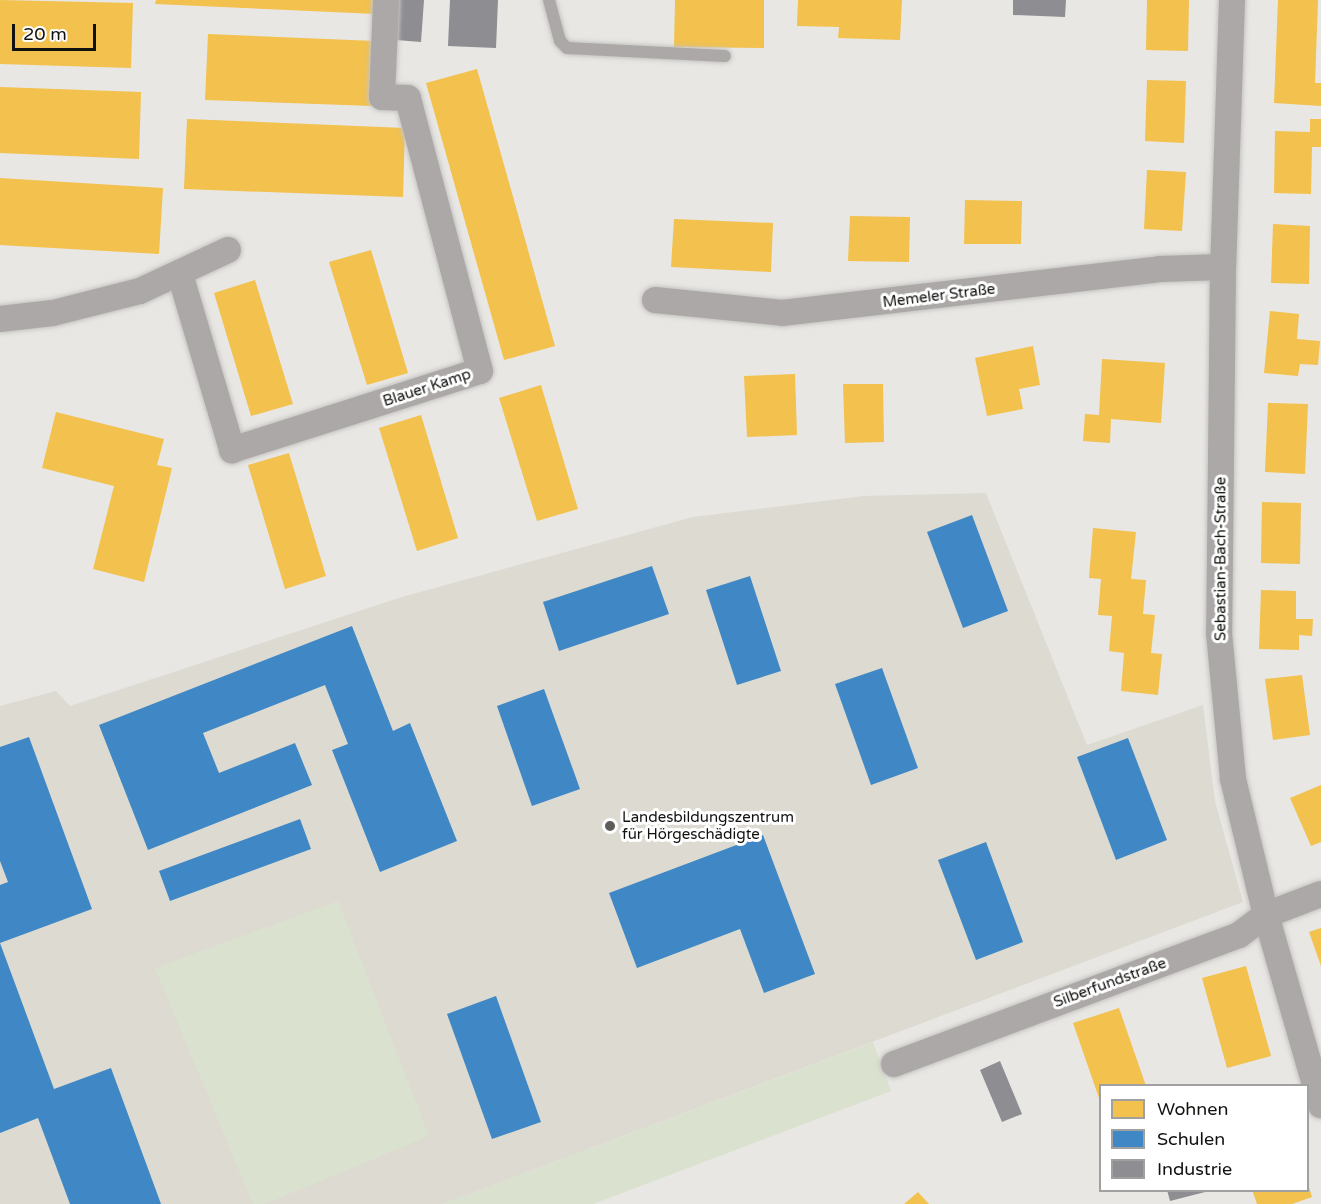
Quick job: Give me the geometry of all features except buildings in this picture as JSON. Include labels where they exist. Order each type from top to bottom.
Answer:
[{"type":"street","name":"Blauer Kamp","points":[[180,274],[232,450],[480,371],[408,98],[382,97],[386,0]]},
{"type":"street","name":"Sebastian-Bach-Straße","points":[[1232,0],[1223,267],[1219,633],[1233,779],[1266,915],[1321,1105]]},
{"type":"street","points":[[0,319],[64,310],[140,291],[228,250]]},
{"type":"street","name":"Memeler Straße","points":[[655,300],[782,313],[1160,269],[1223,267]]},
{"type":"street","name":"Silberfundstraße","points":[[894,1064],[1239,935],[1266,915],[1321,894]]},
{"type":"lane","points":[[549,0],[560,41],[574,51],[725,56]]},
{"type":"shaded area","name":"Landesbildungszentrum für Hörgeschädigte","points":[[986,493],[1087,745],[1203,705],[1215,801],[1243,902],[443,1204],[0,1204],[0,706],[56,691],[70,706],[402,597],[693,517],[864,496]]},
{"type":"green space","points":[[338,901],[429,1136],[265,1204],[253,1204],[155,968]]},
{"type":"green space","points":[[873,1042],[891,1091],[593,1204],[443,1204]]},
{"type":"place","name":"Landesbildungszentrum für Hörgeschädigte","points":[[610,826]]}]
